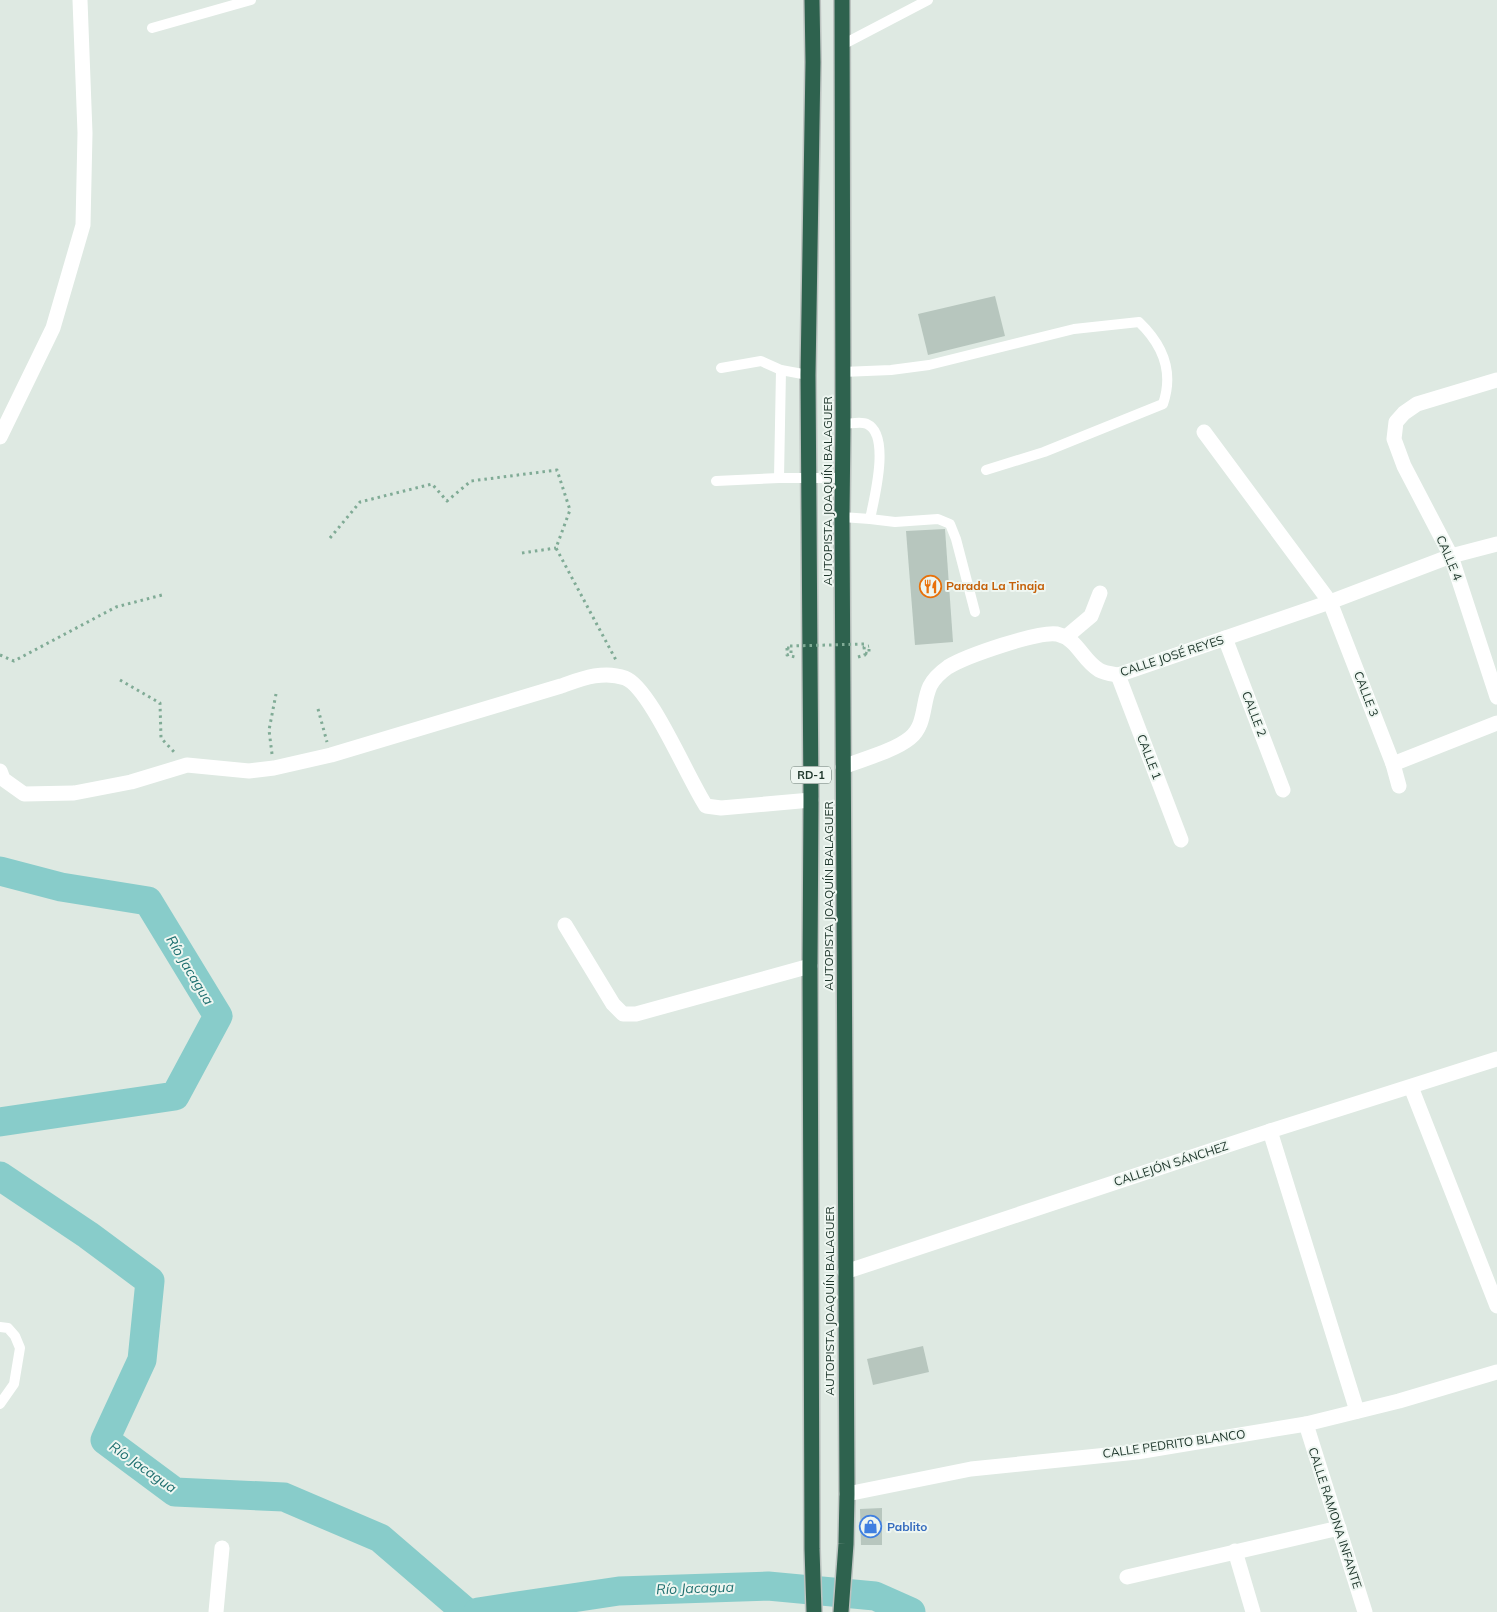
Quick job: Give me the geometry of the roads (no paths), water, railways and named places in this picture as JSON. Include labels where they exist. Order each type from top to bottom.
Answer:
[{"type":"highway","name":"AUTOPISTA JOAQUÍN BALAGUER","points":[[812,0],[813,62],[808,375],[810,478],[812,1549],[814,1612]]},
{"type":"highway","name":"AUTOPISTA JOAQUÍN BALAGUER","points":[[841,1612],[846,1544],[847,1494],[842,517],[842,0]]},
{"type":"street","points":[[0,438],[54,328],[83,225],[85,133],[80,0]]},
{"type":"street","name":"CALLE 4","points":[[1497,380],[1417,404],[1404,413],[1396,422],[1394,440],[1404,466],[1451,556],[1497,697]]},
{"type":"street","name":"CALLE 3","points":[[1204,432],[1330,602],[1393,764],[1398,786]]},
{"type":"street","name":"CALLE JOSÉ REYES","points":[[1066,637],[1100,671],[1118,675],[1330,602],[1451,556],[1497,546]]},
{"type":"street","points":[[843,767],[911,738],[921,725],[930,687],[937,676],[947,668],[966,657],[1038,635],[1054,634],[1066,637],[1091,616],[1100,593]]},
{"type":"street","name":"CALLE 2","points":[[1225,638],[1283,790]]},
{"type":"street","points":[[0,771],[3,779],[24,794],[74,793],[132,782],[187,765],[249,771],[274,768],[331,755],[592,675],[626,678],[642,691],[706,806],[721,808],[811,800]]},
{"type":"street","name":"CALLE 1","points":[[1118,675],[1181,840]]},
{"type":"street","points":[[1393,764],[1497,722]]},
{"type":"street","points":[[565,925],[613,1004],[623,1014],[636,1014],[810,966]]},
{"type":"street","name":"CALLEJÓN SÁNCHEZ","points":[[845,1272],[1270,1131],[1497,1059]]},
{"type":"street","points":[[1411,1087],[1497,1306]]},
{"type":"street","points":[[1270,1131],[1357,1411]]},
{"type":"street","name":"CALLE PEDRITO BLANCO","points":[[847,1494],[971,1469],[1137,1452],[1306,1424],[1399,1401],[1497,1372]]},
{"type":"street","name":"CALLE RAMONA INFANTE","points":[[1306,1424],[1365,1612]]},
{"type":"street","points":[[1127,1577],[1338,1528]]},
{"type":"street","points":[[216,1612],[222,1548]]},
{"type":"street","points":[[1235,1551],[1253,1612]]},
{"type":"lane","points":[[152,28],[251,0]]},
{"type":"lane","points":[[842,45],[928,0]]},
{"type":"lane","points":[[842,372],[891,370],[929,365],[1074,329],[1139,322],[1151,334],[1162,354],[1168,374],[1167,391],[1163,404],[1044,452],[986,470]]},
{"type":"lane","points":[[721,368],[761,361],[781,370],[808,375]]},
{"type":"lane","points":[[779,478],[781,370]]},
{"type":"lane","points":[[843,424],[864,423],[869,425],[877,438],[880,463],[878,484],[870,518]]},
{"type":"lane","points":[[716,481],[842,478]]},
{"type":"lane","points":[[842,517],[870,518],[895,522],[938,519],[950,524],[956,539],[975,612]]},
{"type":"lane","points":[[0,1327],[8,1328],[15,1336],[20,1348],[14,1384],[0,1404]]},
{"type":"waterway","name":"Río Jacagua","points":[[0,871],[61,887],[148,901],[218,1016],[175,1096],[0,1122]]},
{"type":"waterway","name":"Río Jacagua","points":[[0,1176],[88,1235],[150,1281],[142,1360],[105,1440],[175,1492],[284,1497],[380,1538],[466,1612]]},
{"type":"waterway","name":"Río Jacagua","points":[[478,1612],[619,1591],[768,1586],[875,1596],[911,1612]]},
{"type":"place","name":"Parada La Tinaja","points":[[930,586]]},
{"type":"place","name":"Pablito","points":[[871,1527]]}]
